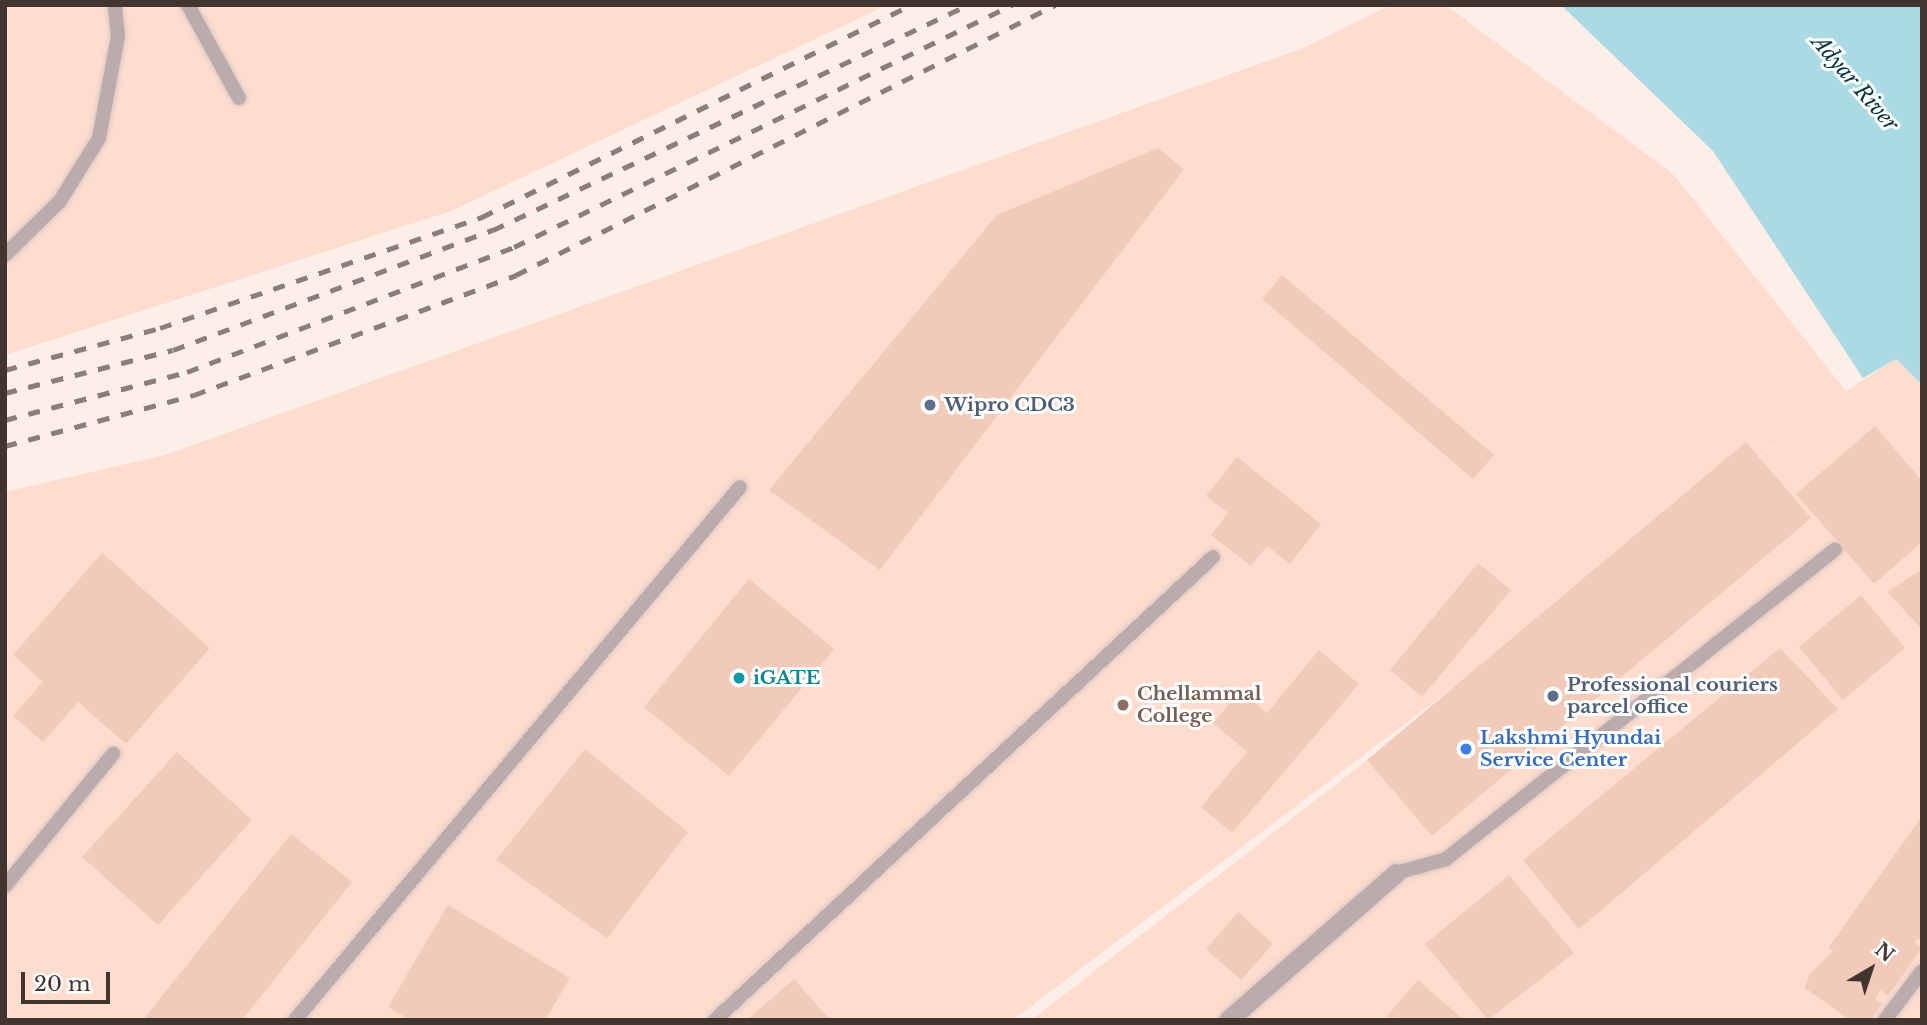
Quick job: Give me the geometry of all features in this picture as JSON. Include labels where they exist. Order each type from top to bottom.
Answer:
[{"type":"street","points":[[1228,1020],[1396,873]]},
{"type":"lane","points":[[5,255],[60,201],[99,138],[118,36],[115,5]]},
{"type":"lane","points":[[188,5],[239,98]]},
{"type":"lane","points":[[295,1020],[740,487]]},
{"type":"lane","points":[[1396,873],[1446,859],[1835,550]]},
{"type":"lane","points":[[715,1020],[1213,557]]},
{"type":"lane","points":[[5,886],[113,754]]},
{"type":"lane","points":[[1885,1020],[1922,971]]},
{"type":"shaded area","points":[[5,5],[887,5],[451,211],[5,355]]},
{"type":"shaded area","points":[[1391,5],[1446,5],[1674,175],[1846,391],[1896,359],[1922,385],[1922,1020],[1031,1020],[1831,402],[1013,1020],[5,1020],[5,492],[165,455],[1301,49]]},
{"type":"water","name":"Adyar River","points":[[1561,5],[1922,5],[1922,385],[1896,359],[1863,378],[1713,151]]},
{"type":"building","points":[[1158,148],[1184,169],[880,570],[769,490],[997,215]]},
{"type":"building","points":[[1282,275],[1494,455],[1473,479],[1262,299]]},
{"type":"building","points":[[1875,426],[1922,481],[1922,542],[1874,584],[1796,494]]},
{"type":"building","points":[[1746,442],[1811,518],[1432,836],[1367,760]]},
{"type":"building","points":[[1237,457],[1321,524],[1290,564],[1267,546],[1251,566],[1211,535],[1228,513],[1206,496]]},
{"type":"building","points":[[102,553],[210,648],[126,744],[78,702],[43,742],[13,716],[43,682],[13,655]]},
{"type":"building","points":[[1478,563],[1511,590],[1422,697],[1390,670]]},
{"type":"building","points":[[1922,569],[1922,629],[1887,592]]},
{"type":"building","name":"iGATE","points":[[749,579],[834,649],[729,776],[644,707]]},
{"type":"building","points":[[1861,595],[1905,648],[1843,700],[1799,647]]},
{"type":"building","points":[[1780,648],[1838,709],[1579,929],[1523,860]]},
{"type":"building","points":[[1319,650],[1359,684],[1232,833],[1201,807],[1247,752],[1213,723],[1241,691],[1267,713]]},
{"type":"building","points":[[585,749],[688,832],[607,938],[496,860]]},
{"type":"building","points":[[177,752],[252,820],[158,925],[82,857]]},
{"type":"building","points":[[1922,816],[1922,937],[1914,942],[1922,948],[1888,996],[1880,990],[1875,999],[1882,1004],[1871,1020],[1850,1020],[1805,988],[1809,975],[1833,951],[1829,947]]},
{"type":"building","points":[[291,834],[352,882],[242,1020],[143,1020]]},
{"type":"building","points":[[1509,875],[1574,953],[1488,1020],[1425,944]]},
{"type":"building","points":[[448,905],[570,978],[545,1020],[410,1020],[388,1007]]},
{"type":"building","points":[[1238,912],[1273,944],[1241,980],[1206,949]]},
{"type":"building","points":[[794,979],[830,1020],[747,1020]]},
{"type":"building","points":[[1418,980],[1462,1018],[1461,1020],[1386,1017]]},
{"type":"railway","points":[[5,370],[160,328],[482,217],[911,5]]},
{"type":"railway","points":[[5,393],[173,350],[493,230],[968,5]]},
{"type":"railway","points":[[5,420],[187,372],[514,247],[1012,5]]},
{"type":"railway","points":[[5,446],[194,395],[516,275],[1055,5]]},
{"type":"place","name":"Wipro CDC3","points":[[930,405]]},
{"type":"place","name":"iGATE","points":[[739,678]]},
{"type":"place","name":"Professional couriers parcel office","points":[[1553,696]]},
{"type":"place","name":"Chellammal College","points":[[1123,705]]},
{"type":"place","name":"Lakshmi Hyundai Service Center","points":[[1466,749]]}]
